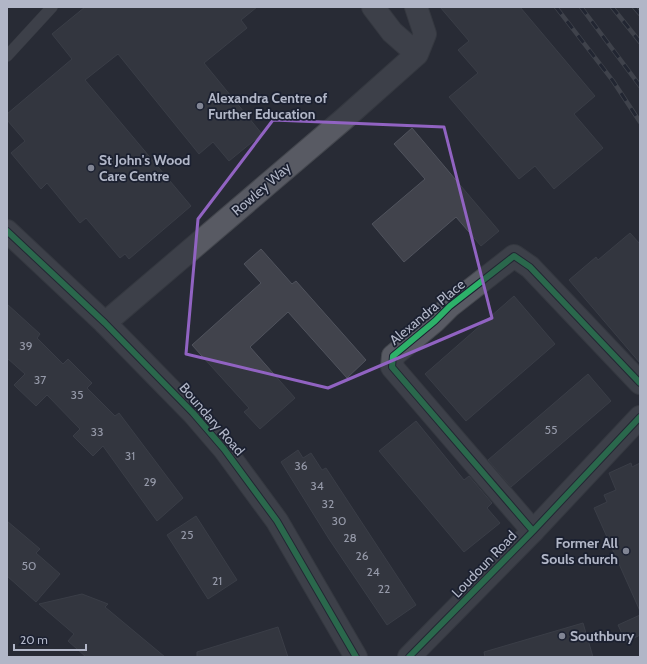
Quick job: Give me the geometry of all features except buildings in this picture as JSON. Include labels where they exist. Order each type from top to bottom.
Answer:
[{"type":"street","points":[[373,7],[392,32],[417,54]]},
{"type":"street","name":"Rowley Way","points":[[105,323],[344,119],[417,54],[425,34],[416,7]]},
{"type":"street","name":"Boundary Road","points":[[7,231],[105,323],[193,413],[249,482],[277,521],[356,657]]},
{"type":"street","name":"Alexandra Place","points":[[533,531],[392,367],[393,356],[435,322],[450,306],[514,256],[530,267],[640,383]]},
{"type":"street","name":"Loudoun Road","points":[[410,657],[533,531],[640,417]]},
{"type":"lane","points":[[7,56],[52,7]]},
{"type":"highlighted area","points":[[273,120],[444,127],[492,318],[328,388],[186,354],[198,219]]},
{"type":"railway","points":[[556,7],[613,81],[640,122]]},
{"type":"railway","points":[[581,7],[640,86]]},
{"type":"railway","points":[[612,7],[640,42]]},
{"type":"railway","points":[[634,7],[640,14]]},
{"type":"cycle path","points":[[7,231],[105,323],[193,413],[224,449],[277,521],[356,657]]},
{"type":"cycle path","points":[[533,531],[392,367],[393,356],[435,321],[450,306],[514,256],[530,267],[640,383]]},
{"type":"cycle path","points":[[409,657],[533,531],[640,417]]},
{"type":"place","name":"Alexandra Centre of Further Education","points":[[200,106]]},
{"type":"place","name":"St John's Wood Care Centre","points":[[91,168]]},
{"type":"place","name":"Former All Souls church","points":[[626,551]]},
{"type":"place","name":"Southbury","points":[[562,636]]}]
